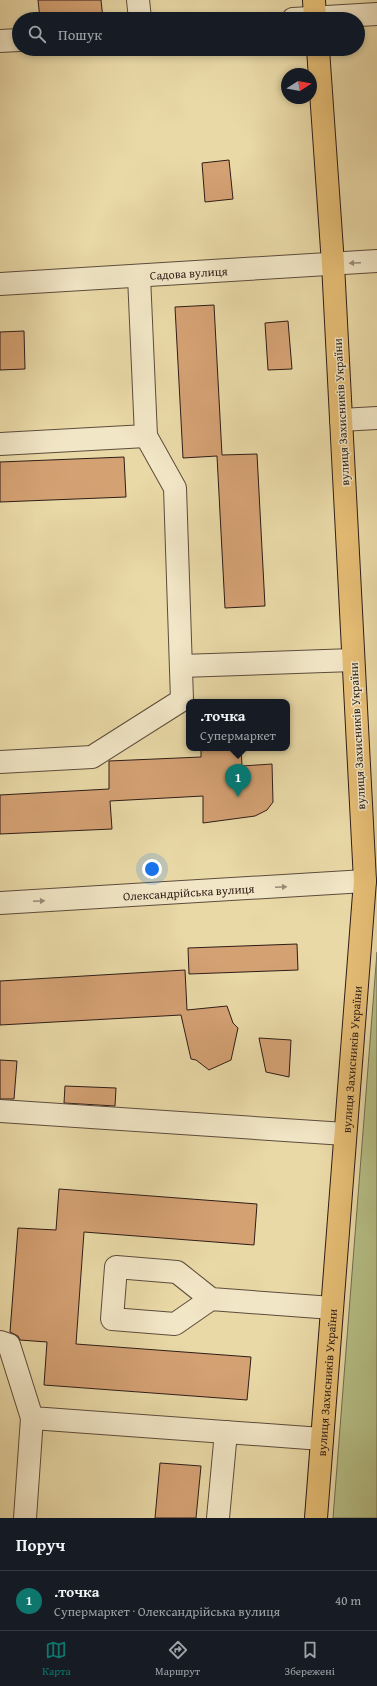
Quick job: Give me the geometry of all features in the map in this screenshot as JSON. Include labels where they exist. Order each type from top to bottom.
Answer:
[{"type":"main road","name":"вулиця Захисників України","points":[[316,1518],[345,1134],[371,881],[353,660],[333,264],[318,56]]},
{"type":"street","points":[[138,0],[139,12]]},
{"type":"street","points":[[365,14],[377,14]]},
{"type":"street","points":[[0,41],[12,40]]},
{"type":"street","name":"Садова вулиця","points":[[0,284],[377,261]]},
{"type":"street","points":[[0,762],[92,757],[182,700],[175,488],[146,436],[139,276]]},
{"type":"street","points":[[341,420],[377,418]]},
{"type":"street","points":[[0,444],[146,436]]},
{"type":"street","points":[[181,666],[353,660]]},
{"type":"street","name":"Олександрійська вулиця","points":[[0,903],[371,881]]},
{"type":"street","points":[[0,1111],[345,1134]]},
{"type":"street","points":[[211,1299],[332,1308]]},
{"type":"street","points":[[0,1342],[9,1345],[32,1418],[25,1518]]},
{"type":"street","points":[[32,1418],[322,1439]]},
{"type":"street","points":[[218,1518],[226,1432]]},
{"type":"green space","points":[[377,952],[377,1518],[333,1518]]},
{"type":"building","points":[[38,0],[101,0],[102,12],[39,12]]},
{"type":"building","points":[[229,160],[233,199],[205,202],[202,163]]},
{"type":"building","points":[[214,305],[222,455],[257,454],[265,606],[225,608],[217,456],[183,458],[175,307]]},
{"type":"building","points":[[288,321],[292,369],[268,370],[265,323]]},
{"type":"building","points":[[24,331],[25,369],[0,370],[0,332]]},
{"type":"building","points":[[124,457],[126,497],[0,502],[0,462]]},
{"type":"building","points":[[201,751],[241,751],[242,766],[272,764],[273,802],[267,810],[255,816],[203,823],[203,796],[110,801],[112,829],[0,834],[0,795],[109,789],[109,761],[201,757]]},
{"type":"building","points":[[297,944],[298,970],[189,974],[188,948]]},
{"type":"building","points":[[185,970],[187,1010],[227,1006],[233,1023],[238,1028],[231,1060],[209,1070],[196,1060],[191,1059],[181,1015],[0,1025],[0,981]]},
{"type":"building","points":[[259,1038],[291,1040],[289,1077],[266,1072]]},
{"type":"building","points":[[0,1060],[17,1061],[14,1099],[0,1099]]},
{"type":"building","points":[[65,1086],[116,1088],[115,1106],[64,1103]]},
{"type":"building","points":[[59,1189],[257,1204],[254,1245],[84,1232],[76,1344],[251,1357],[247,1400],[44,1385],[47,1342],[20,1340],[18,1336],[10,1332],[18,1228],[56,1230]]},
{"type":"building","points":[[160,1463],[201,1466],[196,1518],[155,1518]]},
{"type":"place","name":".точка","points":[[238,797]]}]
